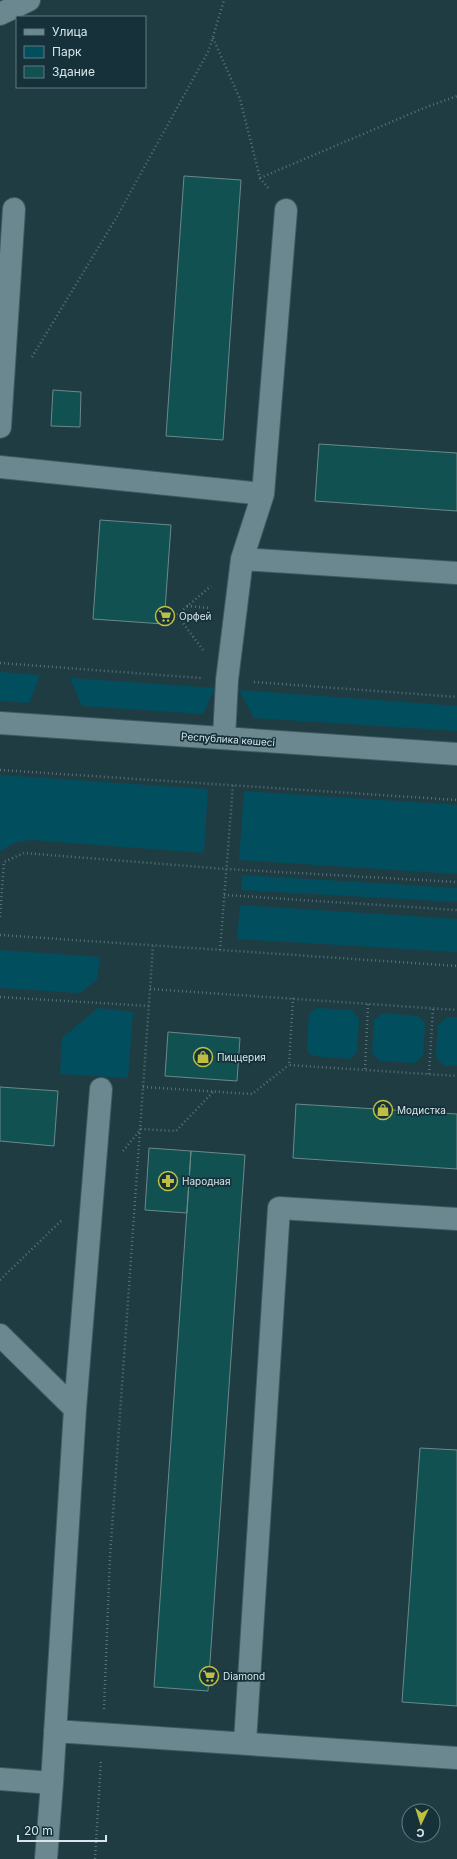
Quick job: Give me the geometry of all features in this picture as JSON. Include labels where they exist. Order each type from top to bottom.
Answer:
[{"type":"street","points":[[0,14],[29,0]]},
{"type":"street","points":[[0,427],[14,209]]},
{"type":"street","points":[[224,738],[227,680],[242,559],[263,494],[286,210]]},
{"type":"street","points":[[0,467],[263,494]]},
{"type":"street","points":[[242,559],[457,573]]},
{"type":"street","name":"Республика көшесі","points":[[0,723],[457,754]]},
{"type":"street","points":[[46,1859],[75,1409],[101,1089]]},
{"type":"street","points":[[246,1742],[279,1208],[457,1219]]},
{"type":"street","points":[[0,1335],[75,1409]]},
{"type":"street","points":[[55,1731],[246,1742],[457,1758]]},
{"type":"street","points":[[0,1779],[52,1783]]},
{"type":"path","points":[[30,360],[115,220],[209,50],[224,0]]},
{"type":"path","points":[[213,38],[240,99],[260,178],[286,210]]},
{"type":"path","points":[[260,178],[417,111],[457,96]]},
{"type":"path","points":[[227,680],[177,615],[242,559]]},
{"type":"path","points":[[0,770],[457,800]]},
{"type":"path","points":[[220,950],[233,785]]},
{"type":"path","points":[[0,917],[1,881],[4,862],[24,854],[226,869],[457,882]]},
{"type":"path","points":[[224,895],[457,910]]},
{"type":"path","points":[[0,935],[457,966]]},
{"type":"path","points":[[95,1859],[103,1733],[110,1556],[153,946]]},
{"type":"path","points":[[150,989],[457,1010]]},
{"type":"path","points":[[0,996],[149,1006]]},
{"type":"path","points":[[289,1065],[293,998]]},
{"type":"path","points":[[365,1070],[368,1004]]},
{"type":"path","points":[[429,1074],[433,1008]]},
{"type":"path","points":[[143,1087],[252,1094],[289,1065],[457,1076]]},
{"type":"green space","points":[[0,672],[40,675],[29,703],[0,701]]},
{"type":"green space","points":[[70,678],[215,688],[203,714],[82,706]]},
{"type":"green space","points":[[239,690],[457,706],[457,731],[254,718]]},
{"type":"green space","points":[[0,775],[208,789],[204,853],[31,840],[14,843],[0,851]]},
{"type":"green space","points":[[244,791],[457,805],[457,874],[239,860]]},
{"type":"green space","points":[[242,875],[457,888],[457,902],[241,890]]},
{"type":"green space","points":[[240,905],[457,919],[457,952],[237,939]]},
{"type":"green space","points":[[0,950],[100,957],[97,980],[80,993],[0,988]]},
{"type":"green space","points":[[98,1008],[133,1012],[128,1078],[60,1074],[62,1038]]},
{"type":"green space","points":[[317,1008],[352,1010],[359,1019],[357,1052],[350,1059],[313,1056],[307,1051],[309,1014]]},
{"type":"green space","points":[[383,1013],[418,1016],[425,1023],[423,1056],[414,1063],[380,1061],[372,1053],[374,1020]]},
{"type":"green space","points":[[448,1017],[457,1017],[457,1066],[444,1066],[436,1057],[438,1025]]},
{"type":"building","points":[[184,176],[241,180],[223,440],[166,436]]},
{"type":"building","points":[[53,390],[81,392],[80,427],[51,426]]},
{"type":"building","points":[[319,444],[457,453],[457,511],[315,501]]},
{"type":"building","points":[[100,520],[171,525],[164,624],[93,619]]},
{"type":"building","name":"Пиццерия","points":[[168,1032],[240,1038],[237,1081],[165,1076]]},
{"type":"building","points":[[0,1087],[58,1091],[54,1146],[0,1141]]},
{"type":"building","points":[[296,1104],[457,1114],[457,1169],[293,1158]]},
{"type":"building","name":"Народная","points":[[149,1148],[191,1151],[187,1213],[145,1210]]},
{"type":"building","points":[[191,1151],[245,1155],[208,1691],[154,1687]]},
{"type":"building","points":[[420,1448],[457,1450],[457,1706],[402,1702]]},
{"type":"place","name":"Орфей","points":[[165,616]]},
{"type":"place","name":"Пиццерия","points":[[203,1057]]},
{"type":"place","name":"Модистка","points":[[383,1110]]},
{"type":"place","name":"Народная","points":[[168,1181]]},
{"type":"place","name":"Diamond","points":[[209,1676]]}]
